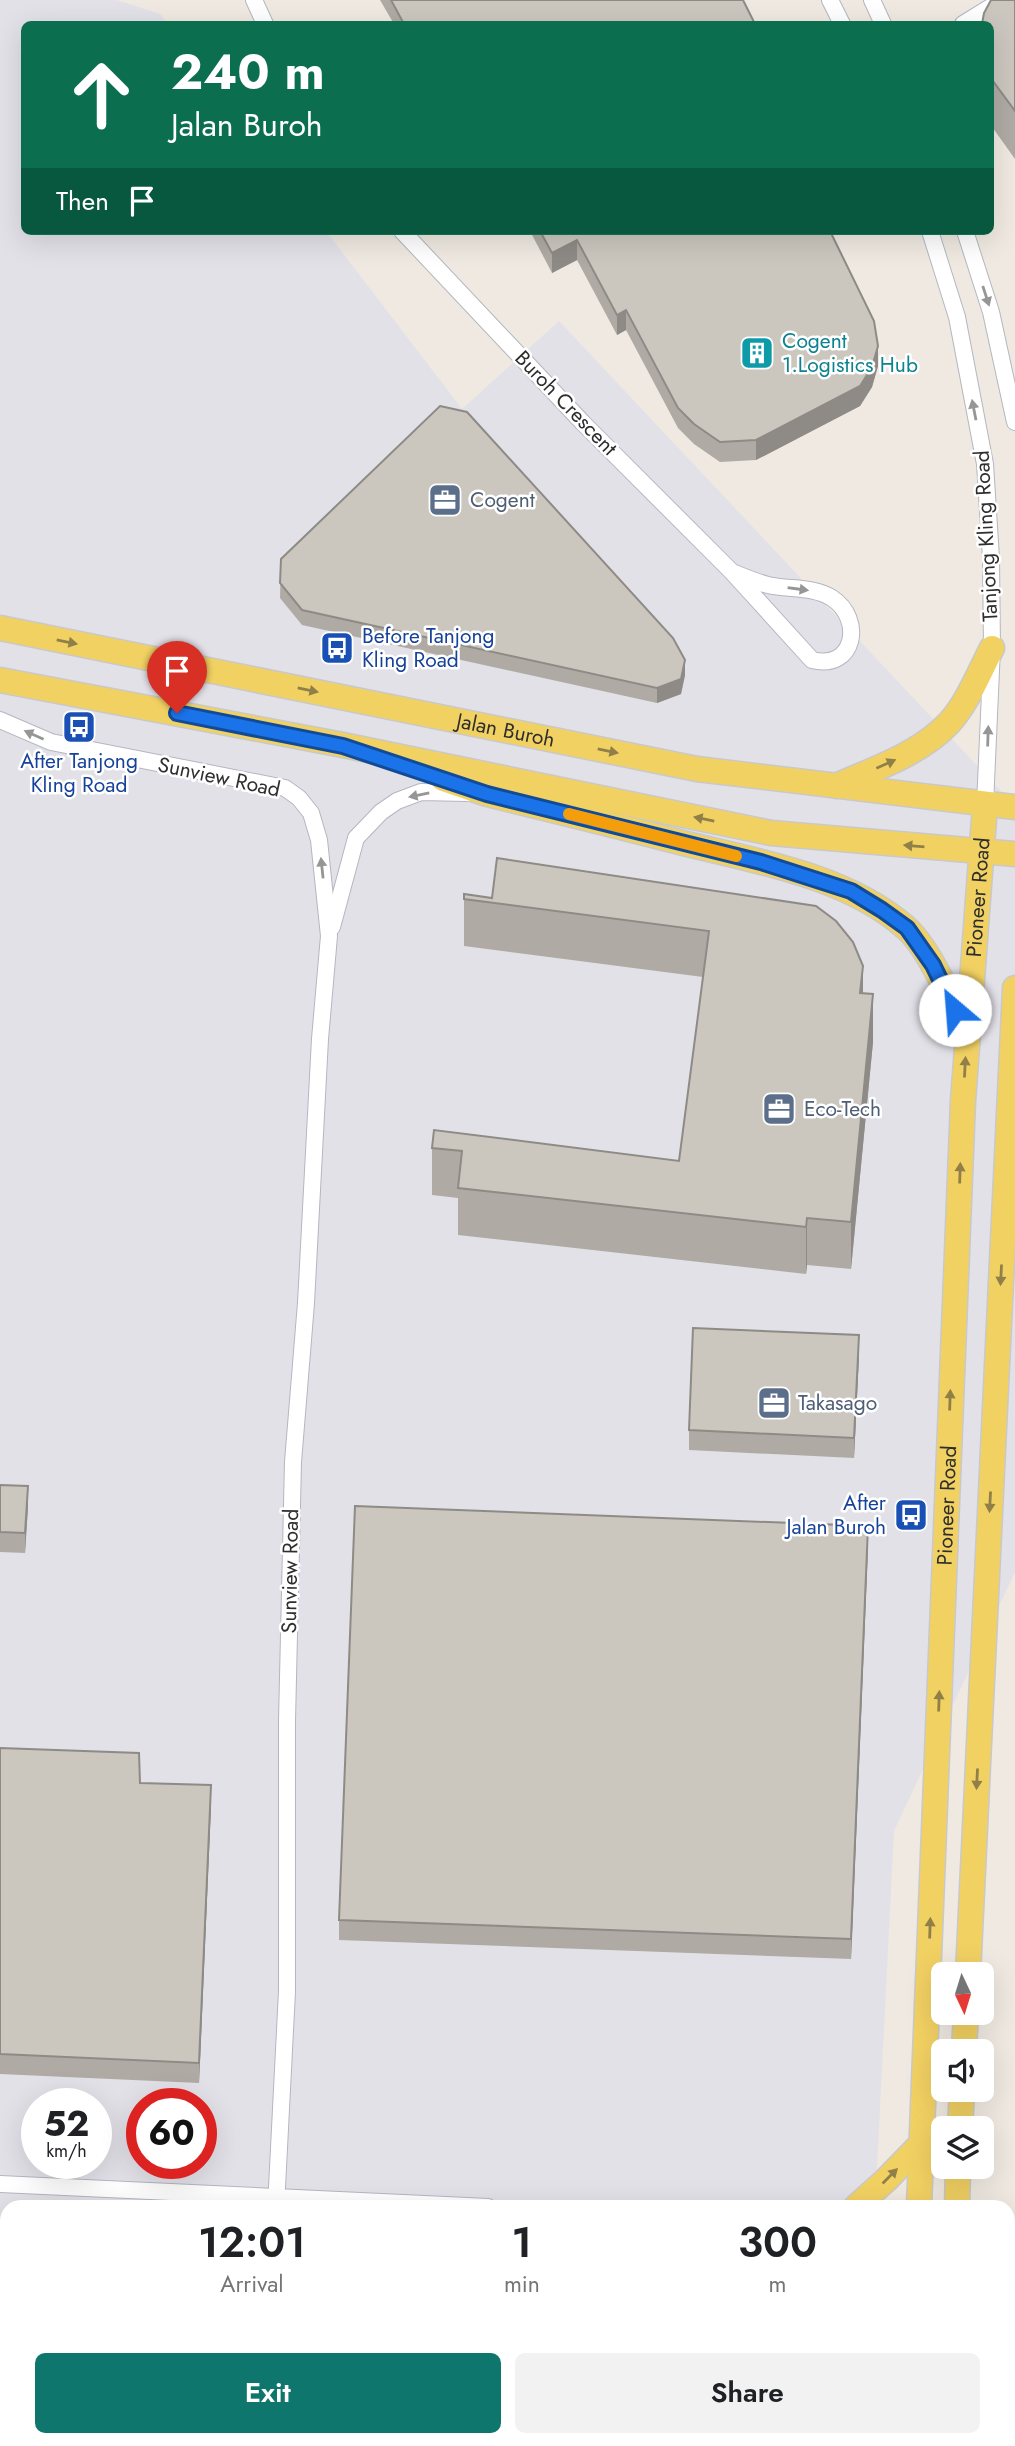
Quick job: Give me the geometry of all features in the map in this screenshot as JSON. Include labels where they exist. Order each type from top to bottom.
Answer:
[{"type":"main road","name":"Jalan Buroh","points":[[0,628],[697,769],[1015,807]]},
{"type":"main road","points":[[836,786],[902,757],[948,724],[962,705],[992,648]]},
{"type":"main road","points":[[0,680],[771,833],[1015,854]]},
{"type":"main road","points":[[343,746],[487,794],[748,859],[851,891],[907,928],[933,965],[967,1032]]},
{"type":"main road","name":"Pioneer Road","points":[[919,2200],[967,1032],[985,805]]},
{"type":"main road","name":"Pioneer Road","points":[[969,1962],[1015,988]]},
{"type":"main road","points":[[864,2200],[922,2143]]},
{"type":"main road","points":[[957,2200],[958,2179]]},
{"type":"street","points":[[254,0],[264,21]]},
{"type":"street","points":[[830,0],[840,21]]},
{"type":"street","points":[[872,0],[882,21]]},
{"type":"street","points":[[968,21],[1002,0]]},
{"type":"street","name":"Buroh Crescent","points":[[406,235],[583,423],[732,572],[812,660],[822,663],[846,652],[852,638],[851,623],[835,600],[822,593],[769,586],[732,572]]},
{"type":"street","name":"Tanjong Kling Road","points":[[931,235],[957,317],[985,464],[991,558],[992,648],[985,805]]},
{"type":"street","points":[[966,235],[991,312],[1015,422]]},
{"type":"street","name":"Sunview Road","points":[[0,720],[51,742],[285,788],[299,798],[311,813],[314,822],[319,840],[329,936]]},
{"type":"street","name":"Sunview Road","points":[[277,2200],[287,1991],[287,1721],[293,1462],[306,1303],[320,1039],[329,936],[356,838],[381,813],[397,801],[421,792],[487,794]]},
{"type":"street","points":[[0,2184],[261,2200]]},
{"type":"shaded area","points":[[0,0],[117,0],[160,14],[166,21],[21,21],[21,235],[329,235],[462,409],[559,321],[1015,806],[1015,1572],[894,1831],[875,2200],[0,2200]]},
{"type":"building","points":[[391,0],[743,0],[754,21],[402,21]]},
{"type":"building","points":[[991,0],[1015,0],[1015,111],[994,82],[994,21],[983,21]]},
{"type":"building","name":"Cogent 1.Logistics Hub","points":[[542,235],[832,235],[874,321],[878,346],[872,367],[860,386],[756,440],[720,442],[694,424],[678,408],[626,310],[617,315],[577,240],[552,253]]},
{"type":"building","name":"Cogent","points":[[440,406],[467,412],[673,638],[685,660],[681,679],[657,688],[302,610],[280,583],[281,559]]},
{"type":"building","name":"Eco-Tech","points":[[497,858],[816,906],[836,921],[853,942],[863,966],[860,993],[873,994],[851,1222],[807,1218],[806,1227],[458,1188],[462,1151],[432,1148],[434,1130],[679,1161],[709,931],[464,899],[464,894],[492,898]]},
{"type":"building","name":"Takasago","points":[[693,1328],[859,1335],[854,1438],[689,1430]]},
{"type":"building","points":[[0,1485],[28,1486],[25,1533],[0,1532]]},
{"type":"building","points":[[355,1506],[868,1526],[851,1939],[339,1920]]},
{"type":"building","points":[[0,1748],[139,1753],[140,1783],[211,1785],[199,2063],[0,2054]]},
{"type":"slow traffic","points":[[569,814],[736,856]]},
{"type":"place","name":"Cogent 1.Logistics Hub","points":[[757,353]]},
{"type":"place","name":"Cogent","points":[[445,500]]},
{"type":"place","name":"Before Tanjong Kling Road","points":[[337,648]]},
{"type":"place","name":"After Tanjong Kling Road","points":[[79,727]]},
{"type":"place","name":"Eco-Tech","points":[[779,1109]]},
{"type":"place","name":"Takasago","points":[[774,1403]]},
{"type":"place","name":"After Jalan Buroh","points":[[911,1515]]},
{"type":"route","points":[[177,713],[343,746],[487,794],[761,862],[851,891],[907,928],[933,965],[955,1010]]}]
